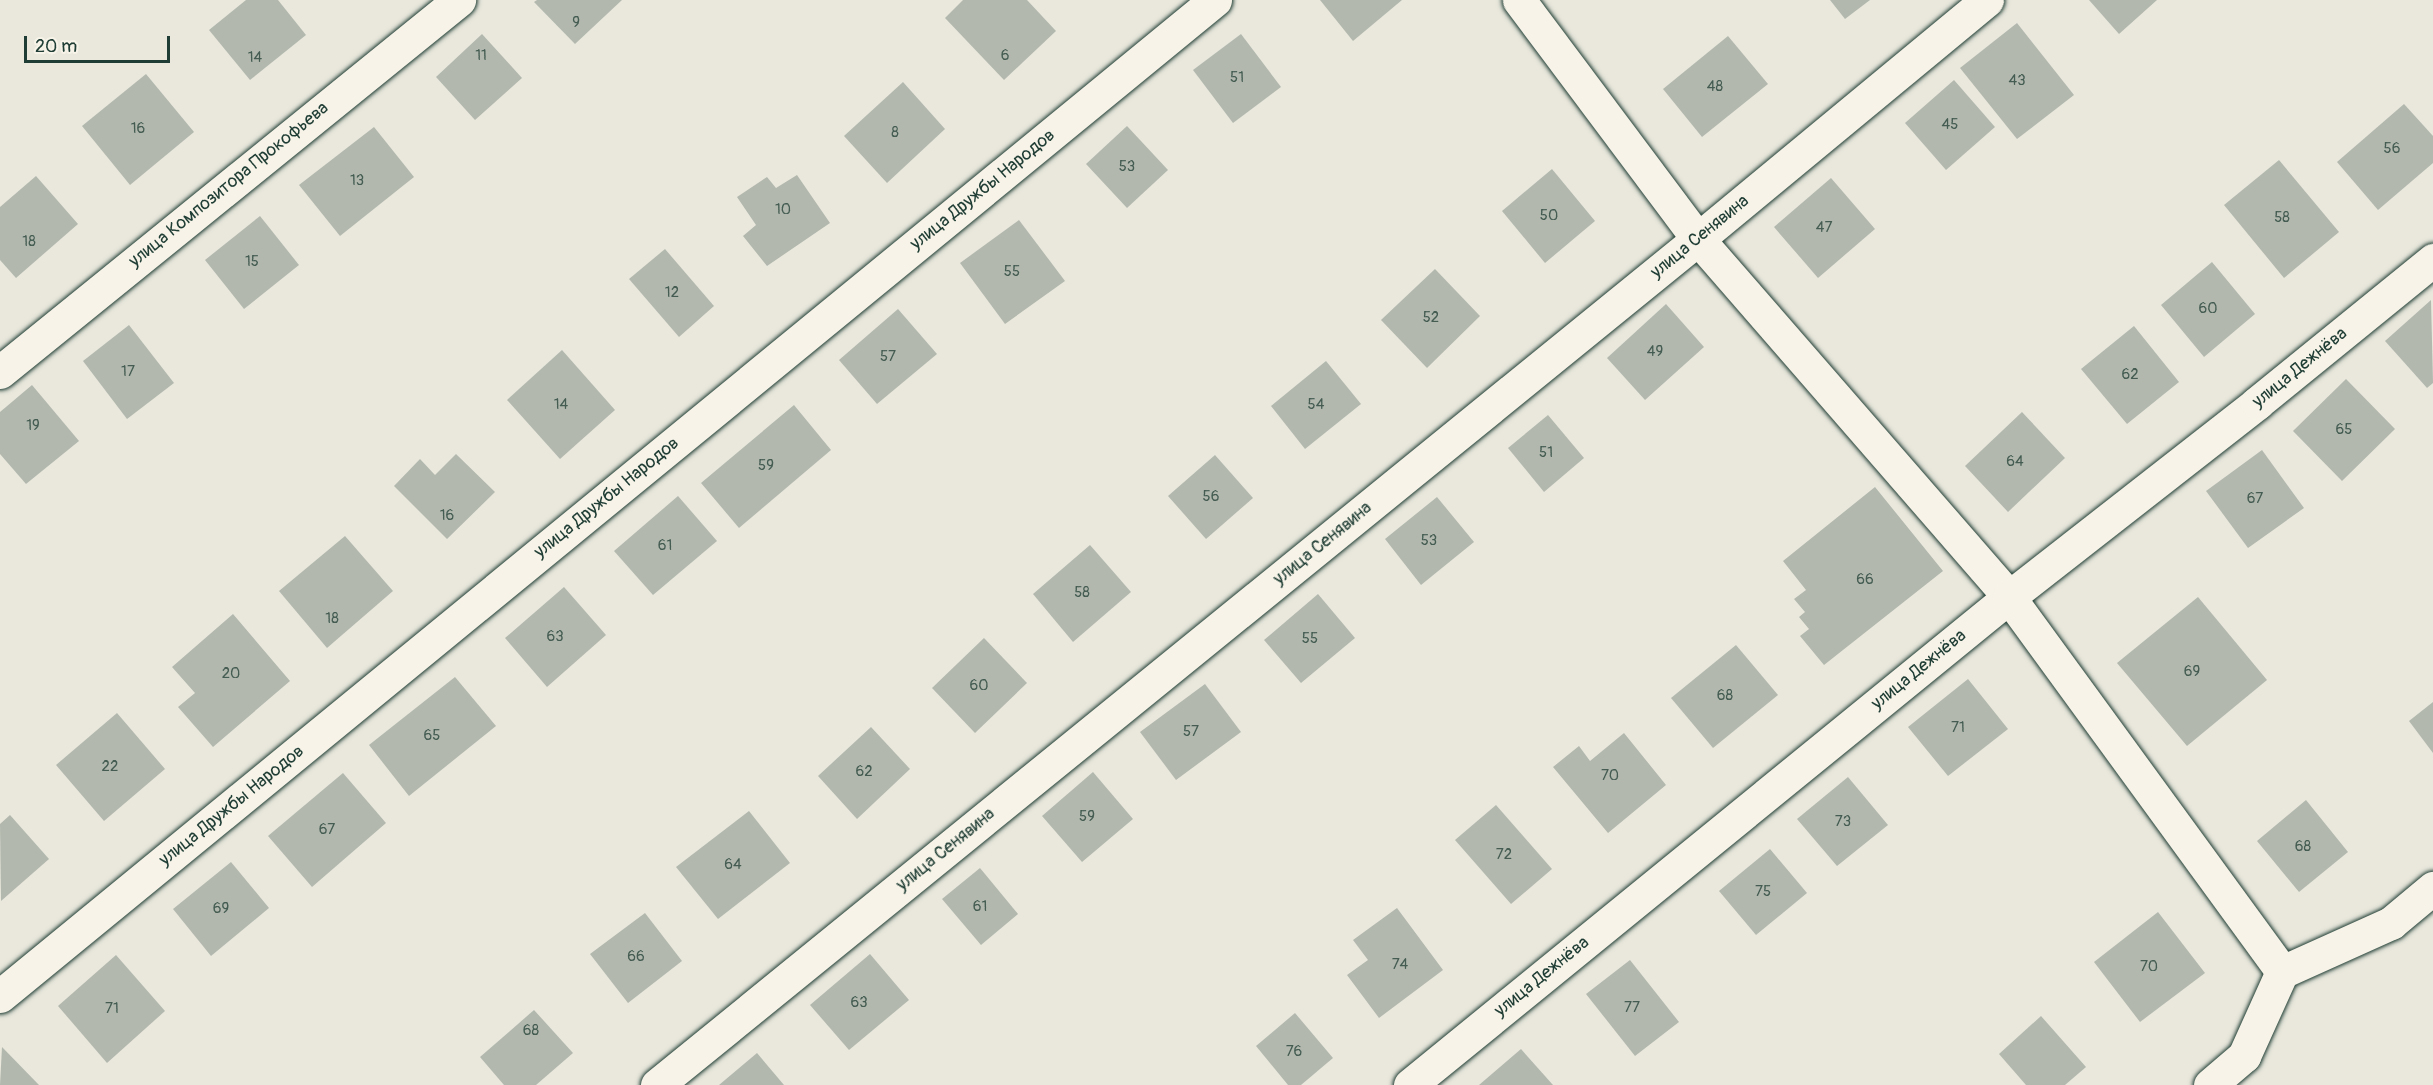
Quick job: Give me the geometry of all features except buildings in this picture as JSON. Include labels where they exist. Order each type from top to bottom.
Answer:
[{"type":"street","name":"улица Композитора Прокофьева","points":[[0,372],[459,0]]},
{"type":"street","name":"улица Дружбы Народов","points":[[0,996],[1215,0]]},
{"type":"street","points":[[1519,0],[1698,239],[2009,597],[2282,972]]},
{"type":"street","name":"улица Сенявина","points":[[657,1085],[1698,239],[1987,0]]},
{"type":"street","name":"улица Дежнёва","points":[[1410,1085],[2009,597],[2257,403],[2433,260]]},
{"type":"street","points":[[2210,1085],[2244,1056],[2282,972],[2391,923],[2433,888]]}]
